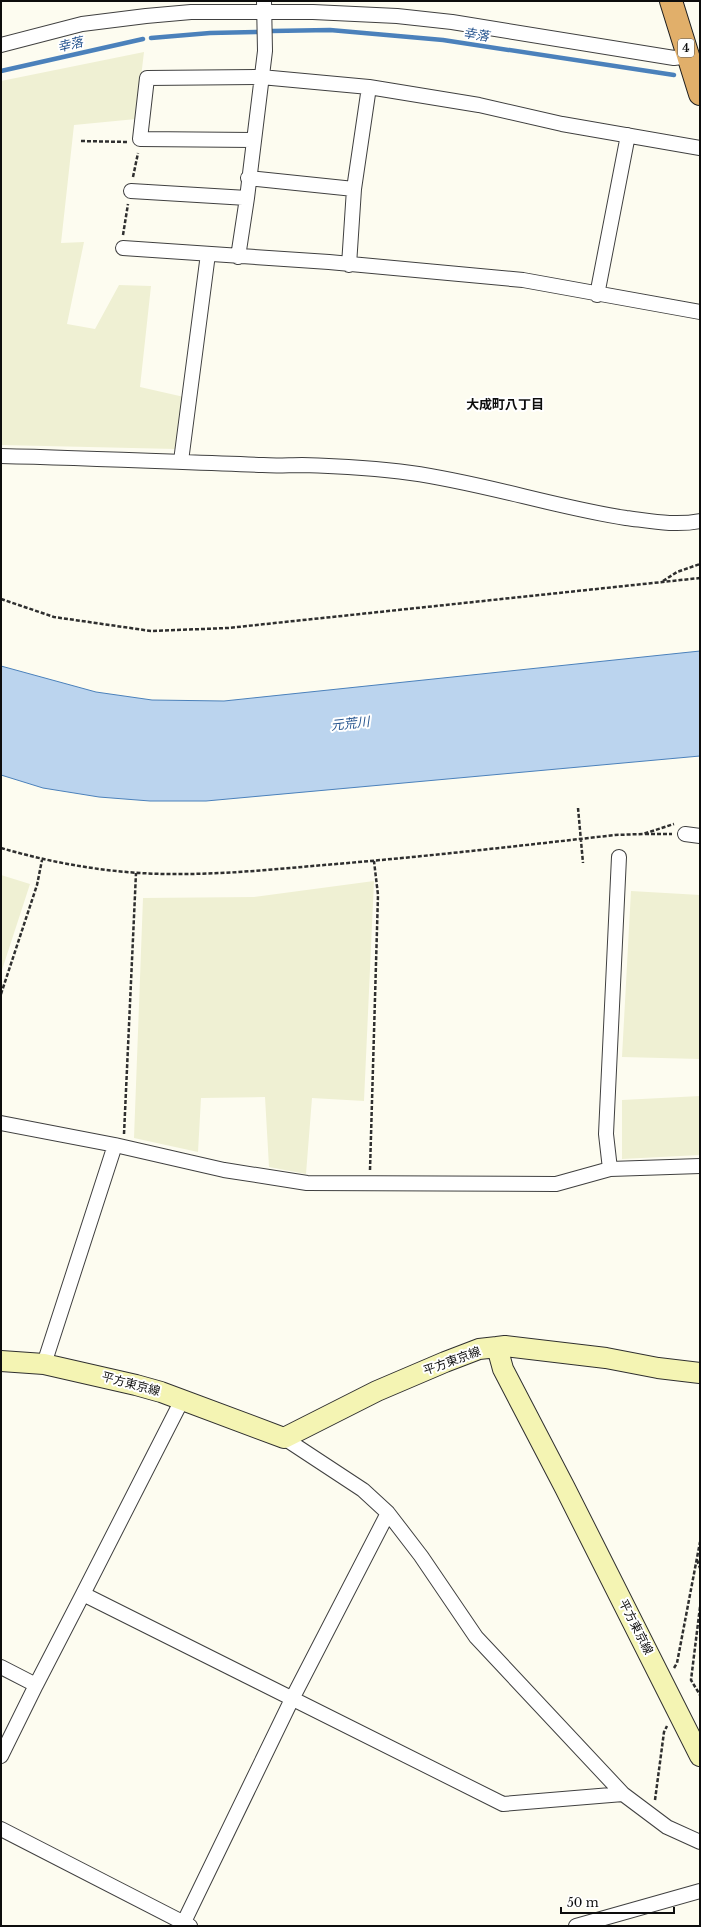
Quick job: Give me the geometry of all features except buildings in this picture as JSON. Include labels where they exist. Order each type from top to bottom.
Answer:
[{"type":"highway","name":"4","points":[[673,3],[700,94]]},
{"type":"main road","points":[[497,1347],[505,1346],[563,1352],[606,1358],[658,1368],[700,1373]]},
{"type":"main road","name":"平方東京線","points":[[1,1361],[44,1364],[136,1385],[182,1400],[284,1438],[383,1388],[479,1349],[497,1347],[503,1369],[680,1714],[700,1756]]},
{"type":"street","points":[[238,257],[247,198],[248,178],[265,51],[265,7]]},
{"type":"street","points":[[1,45],[82,24],[146,16],[265,7],[313,12],[397,16],[452,22],[674,58],[689,56]]},
{"type":"street","points":[[253,140],[140,139],[148,78],[261,77],[369,87],[479,105],[562,124],[700,148]]},
{"type":"street","points":[[349,265],[354,189],[369,87]]},
{"type":"street","points":[[597,295],[628,135]]},
{"type":"street","points":[[248,178],[354,189]]},
{"type":"street","points":[[131,191],[247,198]]},
{"type":"street","points":[[123,248],[522,280],[597,295],[700,312]]},
{"type":"street","points":[[180,461],[208,254]]},
{"type":"street","points":[[1,456],[303,465],[400,472],[460,480],[551,504],[616,516],[665,523],[687,524],[700,521]]},
{"type":"street","points":[[680,829],[700,836]]},
{"type":"street","points":[[610,1169],[606,1134],[618,857]]},
{"type":"street","points":[[1,1123],[119,1146],[224,1170],[307,1183],[556,1184],[610,1169],[700,1166]]},
{"type":"street","points":[[44,1364],[119,1146]]},
{"type":"street","points":[[1,1756],[82,1594],[182,1400]]},
{"type":"street","points":[[284,1438],[364,1490],[388,1513],[421,1556],[476,1637],[623,1794],[652,1817],[700,1842]]},
{"type":"street","points":[[1,1829],[185,1925],[292,1699],[388,1513]]},
{"type":"street","points":[[82,1594],[503,1804],[623,1794]]},
{"type":"street","points":[[1,1667],[36,1685]]},
{"type":"street","points":[[576,1926],[700,1890]]},
{"type":"path","points":[[81,141],[133,143]]},
{"type":"path","points":[[661,583],[677,572],[700,564]]},
{"type":"path","points":[[1,599],[54,617],[151,631],[228,628],[700,578]]},
{"type":"path","points":[[578,808],[582,838],[583,863]]},
{"type":"path","points":[[643,834],[680,829]]},
{"type":"path","points":[[1,848],[42,860],[136,873],[181,874],[230,872],[374,861],[582,838],[643,834],[680,829]]},
{"type":"path","points":[[1,994],[37,885],[42,860]]},
{"type":"path","points":[[370,1184],[378,895],[374,861]]},
{"type":"path","points":[[119,1146],[136,873]]},
{"type":"path","points":[[661,1677],[674,1669],[677,1663],[700,1542]]},
{"type":"path","points":[[697,1559],[700,1568]]},
{"type":"path","points":[[700,1607],[691,1680],[700,1695]]},
{"type":"path","points":[[652,1817],[664,1732],[670,1720],[680,1714]]},
{"type":"green space","points":[[144,52],[136,119],[74,125],[61,243],[84,242],[67,324],[95,329],[119,285],[151,286],[140,387],[184,397],[176,449],[1,445],[1,81]]},
{"type":"green space","points":[[1,875],[30,884],[1,973]]},
{"type":"green space","points":[[374,881],[364,1101],[312,1098],[306,1174],[269,1167],[265,1097],[201,1098],[198,1152],[134,1138],[143,898],[254,897]]},
{"type":"green space","points":[[631,891],[700,895],[700,1059],[622,1057]]},
{"type":"green space","points":[[700,1096],[700,1155],[622,1159],[622,1100]]},
{"type":"water","name":"元荒川","points":[[700,651],[700,756],[206,801],[150,801],[99,797],[43,788],[1,775],[1,666],[96,692],[152,700],[224,701]]},
{"type":"waterway","name":"幸落","points":[[272,31],[330,30],[443,40],[674,75]]},
{"type":"waterway","name":"幸落","points":[[151,38],[210,33],[257,32]]},
{"type":"waterway","name":"幸落","points":[[1,71],[143,39]]},
{"type":"district","name":"大成町八丁目","points":[[505,404]]}]
